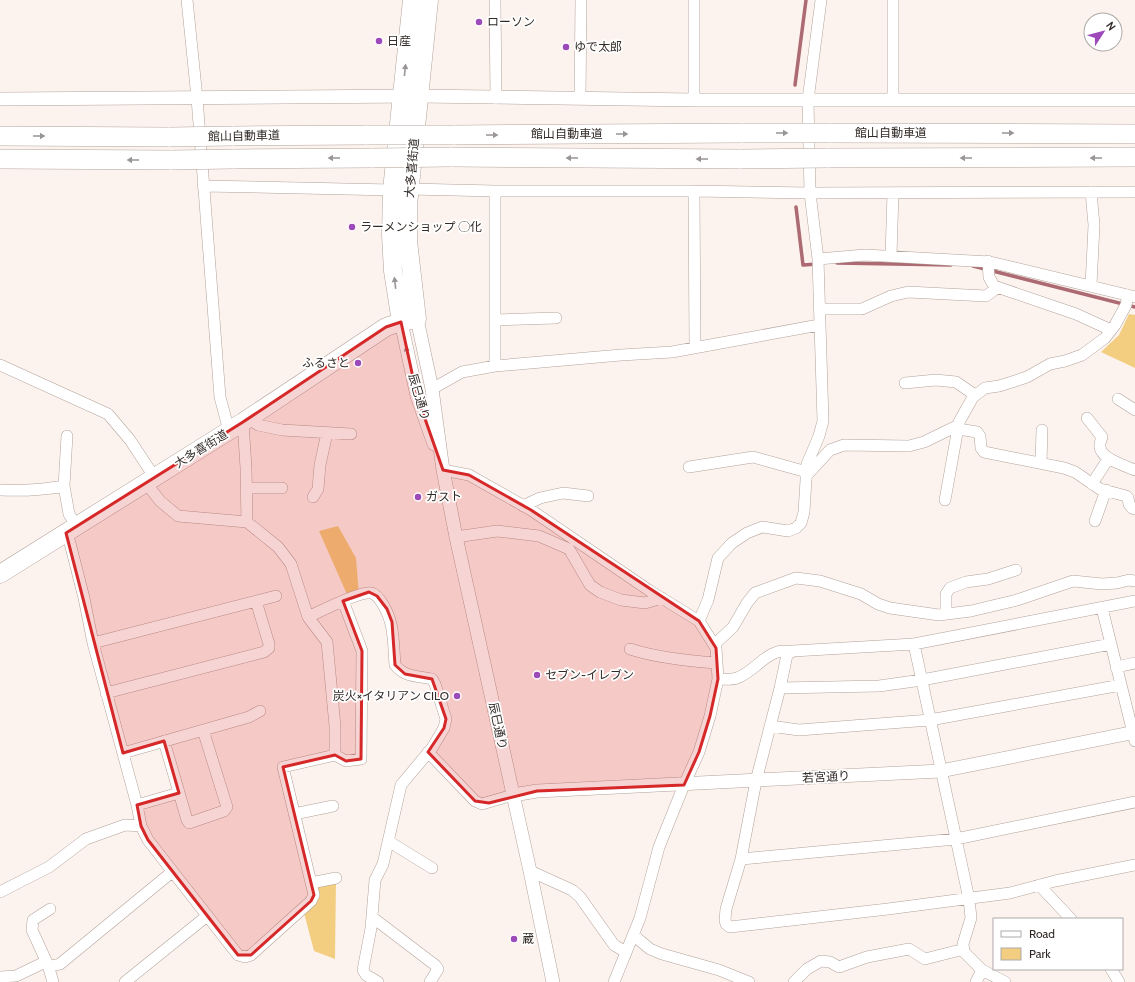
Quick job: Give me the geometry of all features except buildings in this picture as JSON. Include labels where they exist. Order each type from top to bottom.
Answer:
[{"type":"highway","name":"大多喜街道","points":[[409,320],[408,241],[412,0]]},
{"type":"highway","name":"大多喜街道","points":[[409,320],[393,271],[391,235],[392,190],[429,0]]},
{"type":"highway","name":"館山自動車道","points":[[0,136],[170,137],[743,133],[1135,134]]},
{"type":"highway","name":"館山自動車道","points":[[0,160],[451,157],[742,159],[1135,158]]},
{"type":"highway","name":"大多喜街道","points":[[0,574],[240,424],[386,327],[409,320]]},
{"type":"street","points":[[187,0],[220,397],[240,424],[247,488],[247,522]]},
{"type":"street","points":[[495,0],[496,98]]},
{"type":"street","points":[[580,98],[581,0]]},
{"type":"street","points":[[694,0],[694,100]]},
{"type":"street","points":[[699,621],[708,600],[718,558],[732,543],[747,533],[762,527],[788,531],[796,528],[801,523],[804,512],[807,464],[820,436],[823,421],[818,259],[810,193],[808,100],[821,0]]},
{"type":"street","points":[[893,0],[893,100]]},
{"type":"street","points":[[0,99],[411,96],[694,100],[1135,100]]},
{"type":"street","points":[[203,186],[392,190]]},
{"type":"street","points":[[410,189],[810,193],[1135,192]]},
{"type":"street","points":[[495,191],[495,366]]},
{"type":"street","points":[[694,191],[695,347]]},
{"type":"street","points":[[1091,192],[1094,226],[1091,286]]},
{"type":"street","points":[[891,256],[893,193]]},
{"type":"street","points":[[818,259],[865,255],[988,261],[1131,296],[1105,338],[1082,355],[1066,361],[1050,364],[1027,377],[999,386],[985,388],[973,397],[959,427],[945,500]]},
{"type":"street","points":[[988,261],[989,277],[994,286],[997,288],[1076,314],[1111,330]]},
{"type":"street","points":[[819,309],[862,309],[890,296],[908,292],[986,296],[997,288]]},
{"type":"street","points":[[496,320],[556,318]]},
{"type":"street","name":"辰巳通り","points":[[409,320],[432,389],[456,537],[553,982]]},
{"type":"street","name":"辰巳通り","points":[[409,320],[417,396],[444,470]]},
{"type":"street","points":[[432,389],[462,372],[495,366],[672,352],[819,324]]},
{"type":"street","points":[[0,365],[108,414],[130,440],[160,501],[178,516],[247,522],[278,547],[291,564],[308,617],[327,642],[335,726],[335,755]]},
{"type":"street","points":[[905,383],[936,380],[956,382],[975,395]]},
{"type":"street","points":[[1118,399],[1135,410]]},
{"type":"street","points":[[1087,418],[1102,438],[1100,447],[1102,453],[1108,458],[1135,470]]},
{"type":"street","points":[[240,424],[258,425],[282,430],[351,434]]},
{"type":"street","points":[[807,474],[830,450],[844,445],[909,446],[924,442],[959,427],[976,432],[980,436],[981,448],[984,452],[1064,468],[1075,472],[1100,488],[1126,496],[1129,504],[1135,509]]},
{"type":"street","points":[[1041,463],[1042,430]]},
{"type":"street","points":[[313,497],[318,490],[320,465],[327,433]]},
{"type":"street","points":[[67,436],[64,486],[71,530],[70,543],[84,598],[93,643],[137,805],[141,826],[148,840],[172,872],[238,955],[245,957],[251,955],[311,901],[314,895],[283,767],[335,755],[346,761],[361,760],[362,651],[343,601]]},
{"type":"street","points":[[689,467],[753,457],[807,474]]},
{"type":"street","points":[[1092,484],[1108,458]]},
{"type":"street","points":[[444,470],[469,475],[523,506],[699,621],[716,648],[718,679],[710,716],[699,752],[684,784],[659,847],[640,918],[614,982]]},
{"type":"street","points":[[0,490],[14,491],[46,489],[64,486]]},
{"type":"street","points":[[247,488],[282,488]]},
{"type":"street","points":[[1095,521],[1106,490]]},
{"type":"street","points":[[523,506],[540,498],[563,493],[588,496]]},
{"type":"street","points":[[456,537],[498,531],[539,536],[569,549],[590,585],[600,592],[621,600],[645,602],[662,598]]},
{"type":"street","points":[[946,614],[946,594],[950,588],[966,582],[988,579],[1016,570]]},
{"type":"street","points":[[714,645],[733,627],[747,602],[755,593],[796,578],[820,581],[861,594],[878,604],[890,608],[939,615],[971,612],[1017,600],[1073,581],[1102,584],[1117,583],[1129,580],[1135,581]]},
{"type":"street","points":[[308,617],[359,595],[369,592],[377,596],[387,609],[392,622],[395,665],[405,674],[432,679],[446,719],[444,728],[428,752],[401,786],[383,864],[375,880],[372,917],[364,970],[366,975],[378,982]]},
{"type":"street","points":[[93,643],[276,596]]},
{"type":"street","points":[[106,693],[264,652],[269,648],[269,644],[256,601]]},
{"type":"street","points":[[718,679],[736,678],[774,652],[783,650],[791,652],[914,644],[1135,601]]},
{"type":"street","points":[[1102,608],[1134,735]]},
{"type":"street","points":[[914,644],[968,899],[971,918],[963,944],[964,952],[982,970],[1004,982]]},
{"type":"street","points":[[780,688],[879,686],[922,680],[1111,644]]},
{"type":"street","points":[[630,649],[647,654],[717,664]]},
{"type":"street","points":[[791,652],[786,655],[780,688],[756,781],[741,859],[726,909],[725,920],[726,924],[730,927],[888,910],[1010,893],[1040,885],[1135,865]]},
{"type":"street","points":[[1116,667],[1135,663]]},
{"type":"street","points":[[770,726],[799,730],[930,720],[1121,685]]},
{"type":"street","points":[[123,752],[249,717],[260,711]]},
{"type":"street","points":[[164,741],[186,820],[189,823],[224,811],[227,807],[203,730]]},
{"type":"street","name":"若宮通り","points":[[513,795],[537,791],[941,771],[1134,735]]},
{"type":"street","points":[[428,752],[475,801],[482,804],[513,795]]},
{"type":"street","points":[[137,805],[179,793]]},
{"type":"street","points":[[741,859],[956,839],[1135,802]]},
{"type":"street","points":[[294,814],[333,806]]},
{"type":"street","points":[[0,892],[49,867],[86,839],[125,825],[141,826]]},
{"type":"street","points":[[388,841],[432,868]]},
{"type":"street","points":[[530,871],[572,890],[580,897],[614,945],[626,952]]},
{"type":"street","points":[[0,977],[16,976],[43,963],[50,966],[60,964],[172,872]]},
{"type":"street","points":[[311,883],[336,878]]},
{"type":"street","points":[[1040,885],[1071,918]]},
{"type":"street","points":[[50,909],[33,920],[32,930],[48,965],[53,982]]},
{"type":"street","points":[[125,982],[207,916]]},
{"type":"street","points":[[372,917],[435,964],[438,969],[430,982]]},
{"type":"street","points":[[633,935],[650,948],[662,954],[719,970],[749,982]]},
{"type":"street","points":[[794,982],[807,969],[821,961],[830,962],[839,967],[867,957],[909,949],[925,959],[964,949]]},
{"type":"street","points":[[976,982],[982,970]]},
{"type":"street","points":[[1112,970],[1119,982]]},
{"type":"highlighted area","points":[[401,322],[417,396],[443,470],[469,475],[531,510],[699,621],[716,648],[718,679],[710,716],[699,752],[684,785],[537,791],[489,803],[475,801],[428,752],[444,728],[446,719],[432,679],[405,674],[395,665],[392,622],[387,609],[377,596],[369,592],[343,601],[362,651],[361,759],[346,761],[335,755],[283,767],[314,895],[311,901],[251,955],[238,955],[148,840],[141,826],[137,805],[179,793],[164,741],[123,753],[66,533],[243,422],[386,327]]},
{"type":"green space","points":[[1129,314],[1135,315],[1135,368],[1101,352],[1119,335]]},
{"type":"green space","points":[[338,526],[356,558],[359,595],[349,599],[319,531]]},
{"type":"green space","points":[[336,878],[335,959],[314,951],[303,909],[311,901],[311,883]]},
{"type":"waterway","points":[[795,85],[806,0]]},
{"type":"waterway","points":[[796,207],[803,265],[817,264]]},
{"type":"waterway","points":[[837,263],[951,265]]},
{"type":"waterway","points":[[973,266],[1135,307]]},
{"type":"place","name":"ローソン","points":[[479,22]]},
{"type":"place","name":"日産","points":[[379,41]]},
{"type":"place","name":"ゆで太郎","points":[[566,47]]},
{"type":"place","name":"ラーメンショップ ◯化","points":[[352,227]]},
{"type":"place","name":"ふるさと","points":[[358,363]]},
{"type":"place","name":"ガスト","points":[[418,497]]},
{"type":"place","name":"セブン-イレブン","points":[[537,675]]},
{"type":"place","name":"炭火×イタリアン CILO","points":[[457,696]]},
{"type":"place","name":"蔵","points":[[514,939]]}]
